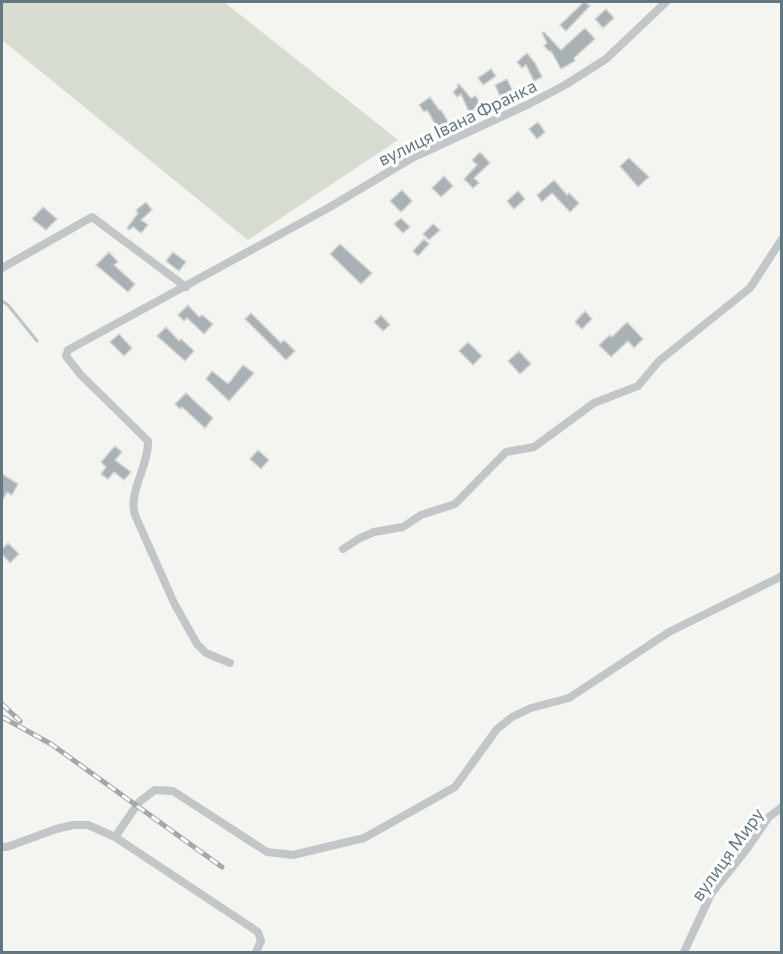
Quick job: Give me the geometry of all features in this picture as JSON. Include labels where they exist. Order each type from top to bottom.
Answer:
[{"type":"street","name":"вулиця Івана Франка","points":[[230,663],[206,653],[197,644],[174,603],[135,515],[134,500],[146,464],[148,441],[80,374],[66,356],[68,350],[330,207],[412,158],[565,85],[606,59],[666,2]]},
{"type":"street","points":[[2,268],[92,217],[186,287]]},
{"type":"street","points":[[343,549],[374,532],[403,527],[421,515],[455,504],[506,452],[534,447],[594,403],[638,386],[659,361],[750,288],[782,239]]},
{"type":"street","points":[[115,837],[140,802],[155,790],[172,791],[267,852],[293,855],[364,838],[455,787],[497,729],[512,717],[531,708],[569,698],[669,632],[782,576]]},
{"type":"street","name":"вулиця Миру","points":[[684,952],[711,894],[769,817],[782,807]]},
{"type":"street","points":[[2,847],[73,825],[88,825],[115,837],[258,932],[261,941],[256,952]]},
{"type":"shaded area","points":[[2,2],[224,2],[398,140],[248,240],[2,40]]},
{"type":"building","points":[[584,2],[590,6],[566,31],[560,25]]},
{"type":"building","points":[[606,9],[614,18],[603,28],[595,19]]},
{"type":"building","points":[[585,28],[595,39],[574,58],[575,61],[561,69],[551,51],[544,46],[547,43],[542,33],[544,32],[561,50]]},
{"type":"building","points":[[527,53],[542,77],[534,81],[526,65],[522,68],[517,62]]},
{"type":"building","points":[[491,69],[496,76],[483,85],[478,78]]},
{"type":"building","points":[[507,79],[513,92],[501,98],[495,85]]},
{"type":"building","points":[[459,84],[471,98],[476,96],[481,106],[469,112],[461,94],[457,97],[453,92]]},
{"type":"building","points":[[430,97],[449,123],[438,129],[427,110],[424,112],[419,105]]},
{"type":"building","points":[[538,122],[545,132],[537,139],[529,129]]},
{"type":"building","points":[[480,152],[490,163],[474,178],[479,183],[473,188],[464,179],[477,165],[472,160]]},
{"type":"building","points":[[629,158],[649,177],[638,187],[620,166]]},
{"type":"building","points":[[444,176],[453,186],[441,197],[432,188]]},
{"type":"building","points":[[554,180],[567,195],[569,193],[579,203],[570,212],[552,193],[542,202],[537,195]]},
{"type":"building","points":[[402,190],[412,201],[401,212],[390,201]]},
{"type":"building","points":[[518,191],[525,199],[514,209],[507,201]]},
{"type":"building","points":[[146,202],[152,210],[141,220],[148,225],[141,233],[133,227],[129,230],[127,228],[138,213],[136,210]]},
{"type":"building","points":[[43,207],[57,219],[46,230],[32,219]]},
{"type":"building","points":[[401,218],[410,227],[403,233],[394,224]]},
{"type":"building","points":[[433,224],[440,230],[429,240],[423,234]]},
{"type":"building","points":[[424,239],[429,244],[418,256],[413,251]]},
{"type":"building","points":[[340,244],[372,273],[361,284],[330,254]]},
{"type":"building","points":[[109,252],[118,262],[114,265],[135,284],[128,292],[96,265]]},
{"type":"building","points":[[173,252],[186,262],[179,271],[166,261]]},
{"type":"building","points":[[188,305],[199,317],[202,315],[213,324],[204,334],[187,318],[184,321],[178,315]]},
{"type":"building","points":[[585,311],[592,319],[582,329],[575,322]]},
{"type":"building","points":[[251,313],[281,343],[284,340],[295,351],[286,360],[245,319]]},
{"type":"building","points":[[381,315],[390,325],[383,331],[374,322]]},
{"type":"building","points":[[627,322],[643,339],[634,348],[628,341],[611,357],[599,345],[610,335],[612,337]]},
{"type":"building","points":[[166,327],[179,341],[181,339],[194,351],[185,361],[157,336]]},
{"type":"building","points":[[119,334],[132,348],[124,356],[110,342]]},
{"type":"building","points":[[468,342],[482,356],[473,365],[459,351]]},
{"type":"building","points":[[519,351],[531,364],[520,374],[508,361]]},
{"type":"building","points":[[243,365],[254,373],[229,401],[206,379],[212,371],[229,383]]},
{"type":"building","points":[[186,393],[213,418],[205,428],[182,407],[180,409],[175,404]]},
{"type":"building","points":[[115,446],[122,452],[115,460],[131,472],[124,480],[114,472],[108,479],[101,474],[106,467],[101,462]]},
{"type":"building","points":[[258,450],[269,460],[261,469],[250,459]]},
{"type":"building","points":[[2,474],[18,484],[12,495],[7,492],[2,501]]},
{"type":"building","points":[[8,543],[19,554],[10,563],[2,554],[2,549]]},
{"type":"waterway","points":[[2,301],[8,305],[37,341]]},
{"type":"railway","points":[[2,704],[20,721]]},
{"type":"railway","points":[[2,717],[51,744],[222,867]]}]
